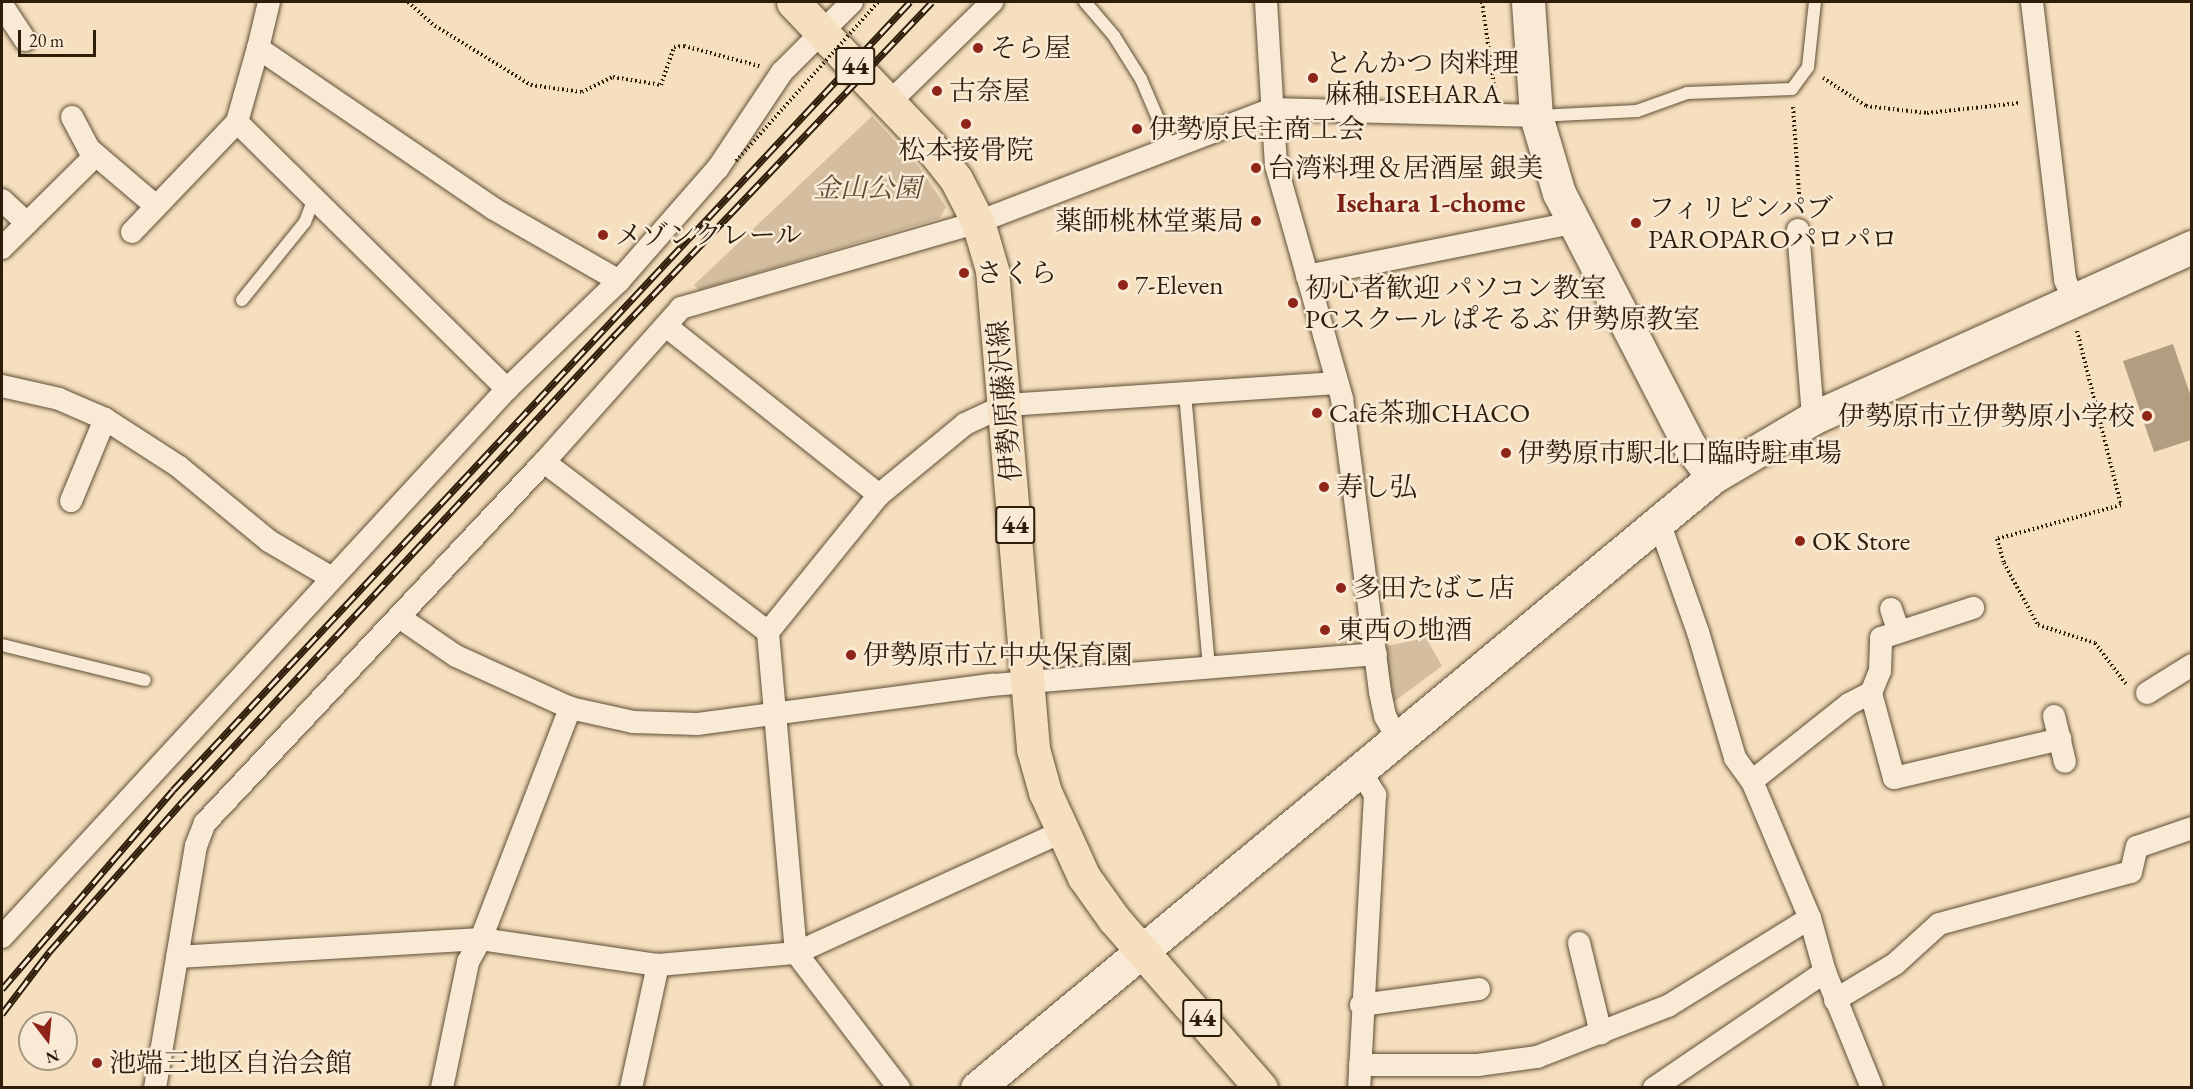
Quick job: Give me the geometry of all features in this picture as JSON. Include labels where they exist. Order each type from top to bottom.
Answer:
[{"type":"main road","name":"44","points":[[793,2],[890,102]]},
{"type":"main road","name":"伊勢原藤沢線","points":[[890,102],[956,179],[978,222],[992,270],[1006,405],[1033,749],[1061,832],[1084,877],[1247,1081]]},
{"type":"street","points":[[132,232],[237,122],[269,2]]},
{"type":"street","points":[[2,937],[507,389],[619,281],[718,168],[782,72],[820,31],[852,2]]},
{"type":"street","points":[[890,102],[992,2]]},
{"type":"street","points":[[1266,2],[1276,165],[1342,399],[1385,716],[1397,738]]},
{"type":"street","points":[[1528,2],[1536,117],[1559,193],[1689,445],[1713,477]]},
{"type":"street","points":[[2032,2],[2068,302]]},
{"type":"street","points":[[2,5],[25,40]]},
{"type":"street","points":[[258,48],[494,209],[619,281]]},
{"type":"street","points":[[155,1088],[196,846],[205,823],[544,462],[681,308],[978,222],[1272,109],[1536,117]]},
{"type":"street","points":[[72,117],[81,137],[96,155],[156,206]]},
{"type":"street","points":[[237,122],[507,389]]},
{"type":"street","points":[[2,248],[96,155]]},
{"type":"street","points":[[2,200],[27,223]]},
{"type":"street","points":[[1307,276],[1573,223]]},
{"type":"street","points":[[1798,230],[1813,418]]},
{"type":"street","points":[[977,1088],[1713,477],[1813,418],[2192,247]]},
{"type":"street","points":[[666,326],[879,495]]},
{"type":"street","points":[[899,1088],[796,953],[768,632],[879,495],[965,424],[1006,405],[1337,383]]},
{"type":"street","points":[[2,389],[59,399],[105,419],[178,466],[269,541],[332,578]]},
{"type":"street","points":[[71,501],[105,419]]},
{"type":"street","points":[[544,462],[768,632]]},
{"type":"street","points":[[1659,522],[1735,758],[1752,781],[1810,918],[1824,972],[1864,1085]]},
{"type":"street","points":[[1973,608],[1881,638],[1880,671],[1871,693],[1894,778],[2060,739]]},
{"type":"street","points":[[1891,609],[1899,632]]},
{"type":"street","points":[[399,617],[456,656],[570,708],[633,722],[687,723],[1028,682],[1377,654]]},
{"type":"street","points":[[2147,693],[2192,665]]},
{"type":"street","points":[[1752,781],[1849,704],[1871,693]]},
{"type":"street","points":[[442,1088],[468,962],[481,939],[570,708]]},
{"type":"street","points":[[2054,716],[2065,762]]},
{"type":"street","points":[[1359,769],[1375,795],[1361,1005],[1359,1088]]},
{"type":"street","points":[[1835,1000],[1895,964],[1939,924],[2131,872],[2137,847],[2192,828]]},
{"type":"street","points":[[177,957],[481,939],[658,965],[796,953],[1061,832]]},
{"type":"street","points":[[1360,1065],[1490,1063],[1537,1057],[1668,1006],[1810,918]]},
{"type":"street","points":[[1579,943],[1601,1033]]},
{"type":"street","points":[[631,1088],[658,965]]},
{"type":"street","points":[[1654,1088],[1824,972]]},
{"type":"street","points":[[1361,1005],[1479,989]]},
{"type":"lane","points":[[1085,2],[1114,36],[1141,80],[1171,149]]},
{"type":"lane","points":[[1536,117],[1637,111],[1687,93],[1792,88],[1808,67],[1815,2]]},
{"type":"lane","points":[[243,300],[305,222],[314,198]]},
{"type":"lane","points":[[1185,393],[1209,669]]},
{"type":"lane","points":[[2,645],[145,680]]},
{"type":"path","points":[[408,2],[435,26],[531,85],[582,92],[613,77],[661,85],[674,47],[684,46],[782,72]]},
{"type":"path","points":[[736,161],[878,2]]},
{"type":"path","points":[[1482,2],[1502,116]]},
{"type":"path","points":[[1808,67],[1866,106],[1927,113],[2043,101]]},
{"type":"path","points":[[1792,88],[1801,225],[1798,230]]},
{"type":"path","points":[[2068,302],[2121,505],[1997,539],[2004,563],[2038,625],[2095,643],[2133,692],[2147,693]]},
{"type":"green space","name":"金山公園","points":[[872,116],[919,167],[946,207],[940,218],[699,290],[694,285]]},
{"type":"green space","points":[[1426,638],[1442,666],[1391,704],[1382,647]]},
{"type":"shaded area","points":[[2173,344],[2191,397],[2191,440],[2154,452],[2123,361]]},
{"type":"railway","points":[[2,989],[173,790],[910,2]]},
{"type":"railway","points":[[2,1014],[49,952],[184,800],[614,336],[932,2]]},
{"type":"place","name":"そら屋","points":[[978,48]]},
{"type":"place","name":"とんかつ 肉料理 麻秞 ISEHARA","points":[[1313,78]]},
{"type":"place","name":"古奈屋","points":[[937,91]]},
{"type":"place","name":"松本接骨院","points":[[966,124]]},
{"type":"place","name":"伊勢原民主商工会","points":[[1137,129]]},
{"type":"place","name":"台湾料理＆居酒屋 銀美","points":[[1256,168]]},
{"type":"place","name":"薬師桃林堂薬局","points":[[1256,221]]},
{"type":"place","name":"フィリピンパブ PAROPAROパロパロ","points":[[1636,223]]},
{"type":"place","name":"メゾンクレール","points":[[603,235]]},
{"type":"place","name":"さくら","points":[[964,273]]},
{"type":"place","name":"7-Eleven","points":[[1123,285]]},
{"type":"place","name":"初心者歓迎 パソコン教室 PCスクール ぱそるぶ 伊勢原教室","points":[[1293,303]]},
{"type":"place","name":"Cafē茶珈CHACO","points":[[1317,413]]},
{"type":"place","name":"伊勢原市立伊勢原小学校","points":[[2147,416]]},
{"type":"place","name":"伊勢原市駅北口臨時駐車場","points":[[1506,453]]},
{"type":"place","name":"寿し弘","points":[[1324,487]]},
{"type":"place","name":"OK Store","points":[[1800,541]]},
{"type":"place","name":"多田たばこ店","points":[[1341,588]]},
{"type":"place","name":"東西の地酒","points":[[1325,630]]},
{"type":"place","name":"伊勢原市立中央保育園","points":[[851,655]]},
{"type":"place","name":"池端三地区自治会館","points":[[97,1063]]},
{"type":"district","name":"Isehara 1-chome","points":[[1431,202]]}]
